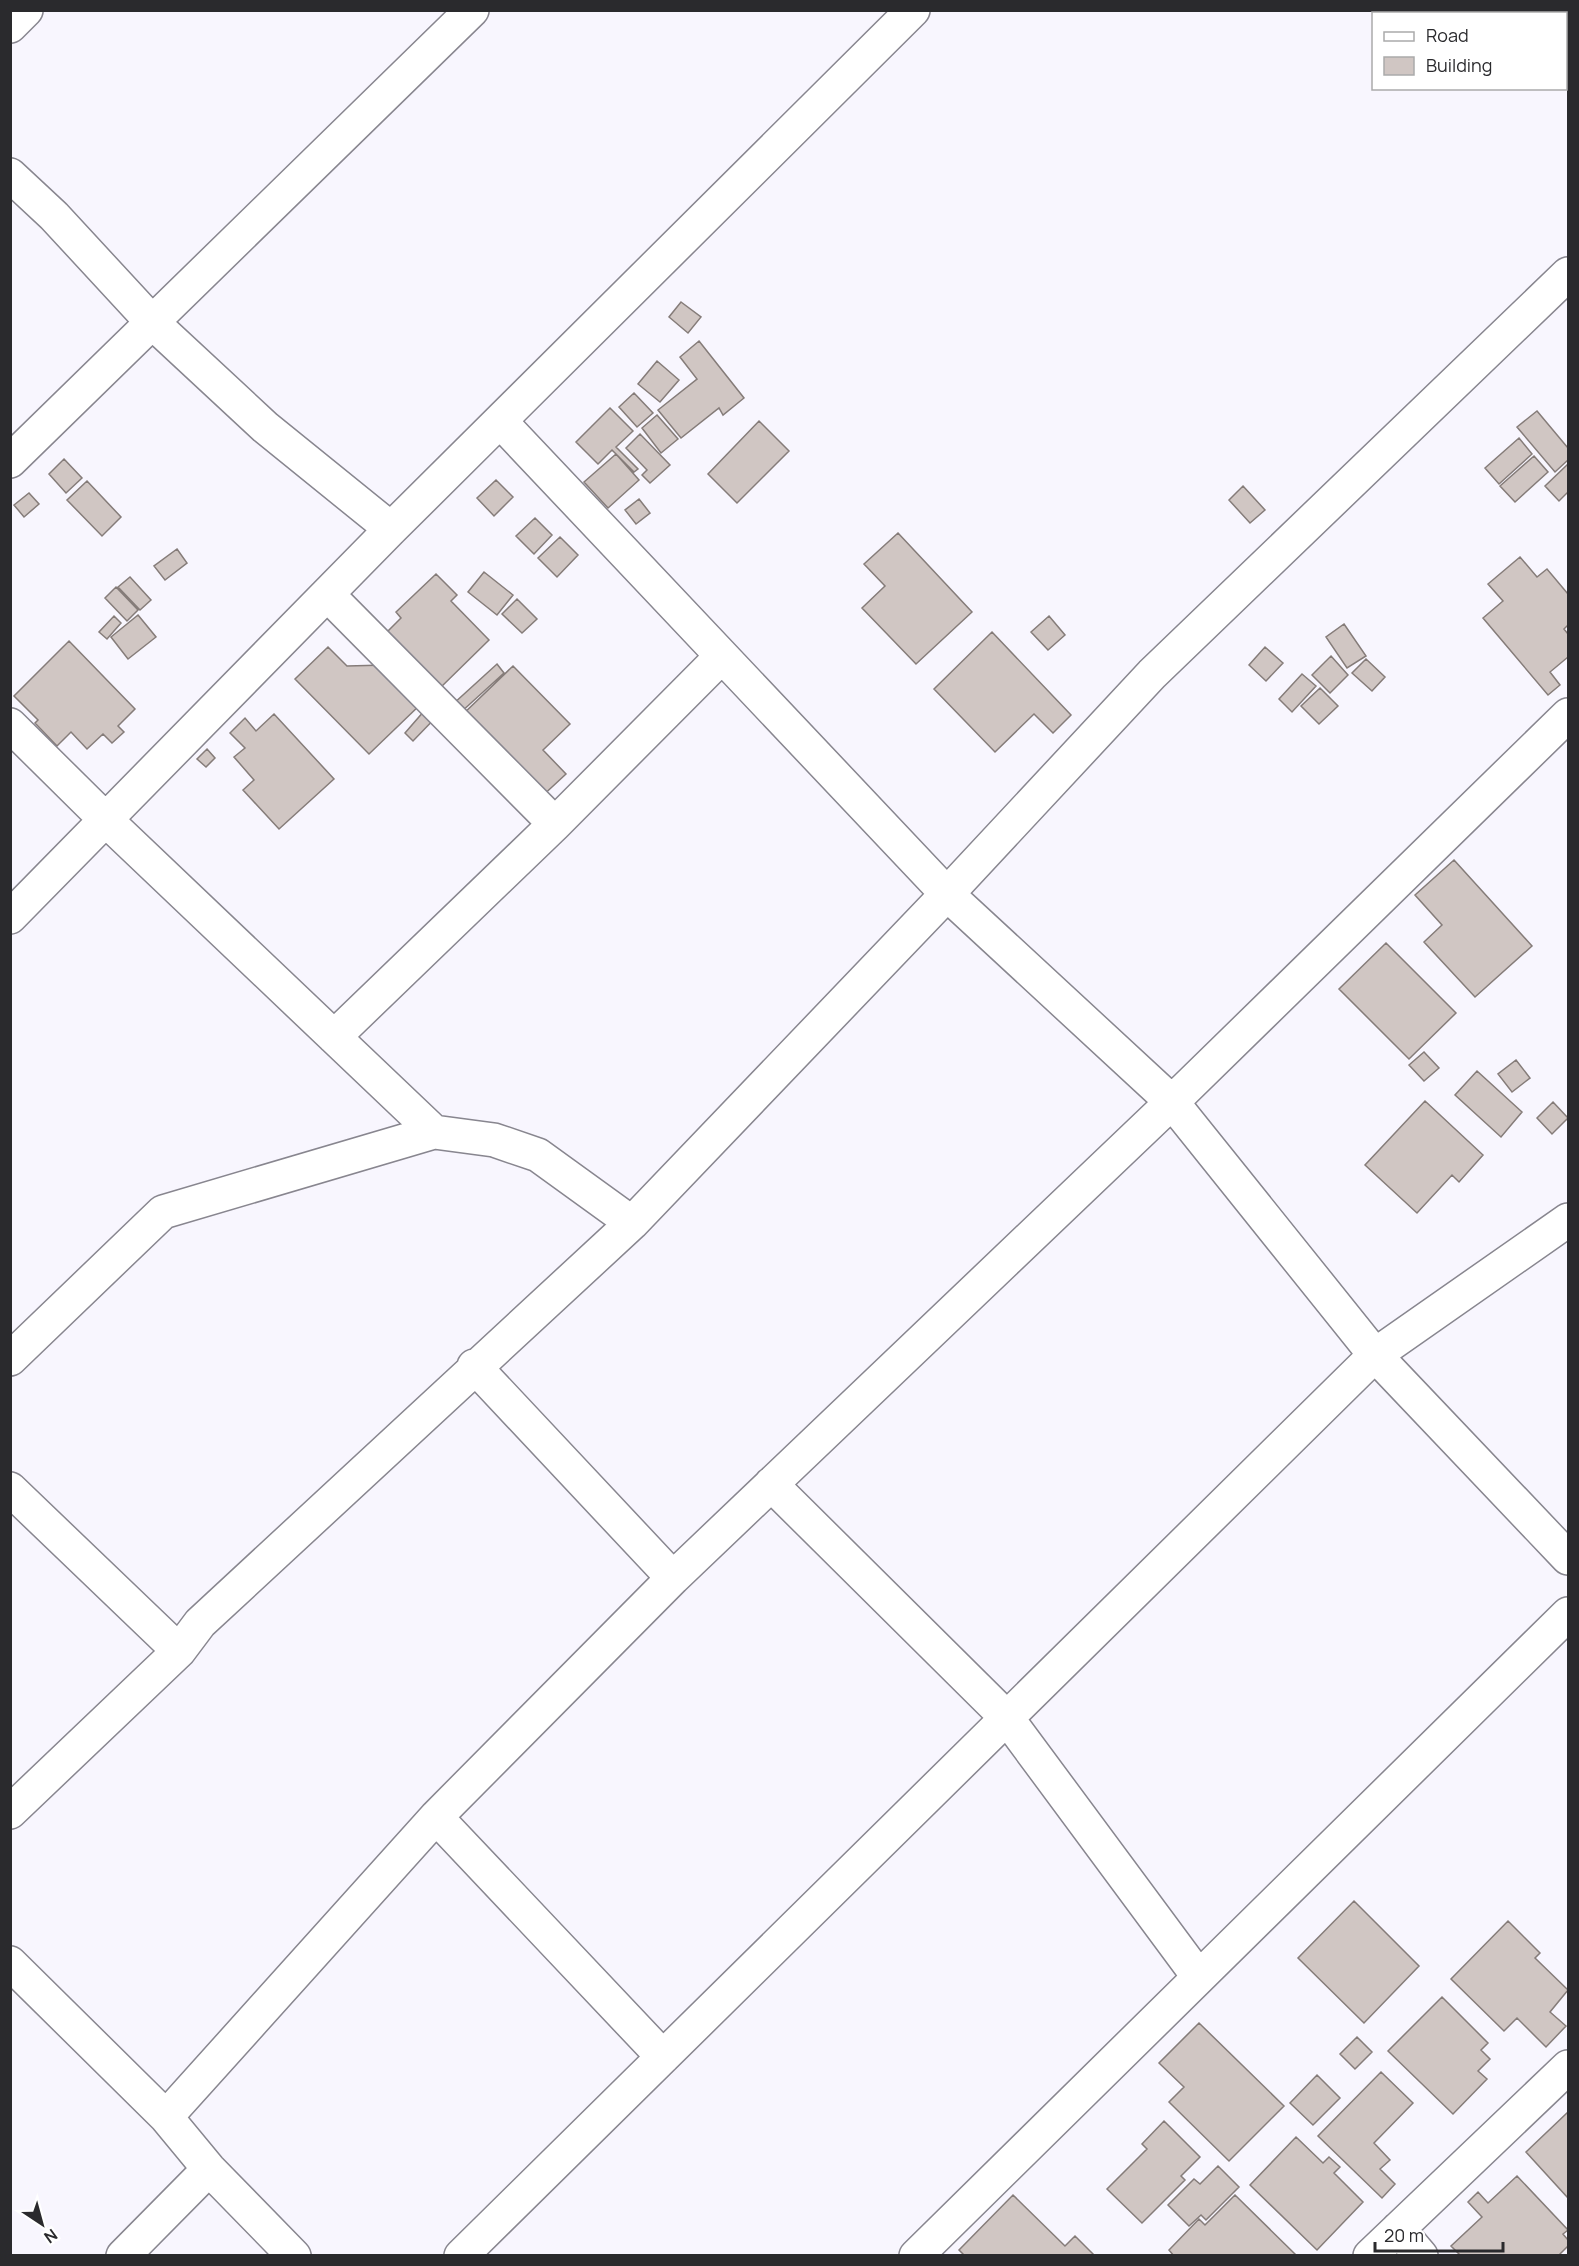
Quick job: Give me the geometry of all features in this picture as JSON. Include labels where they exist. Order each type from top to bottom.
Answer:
[{"type":"street","points":[[10,26],[26,10]]},
{"type":"street","points":[[10,461],[472,10]]},
{"type":"street","points":[[10,917],[391,529],[913,10]]},
{"type":"street","points":[[10,176],[54,216],[153,322],[282,443],[391,529]]},
{"type":"street","points":[[10,1812],[179,1652],[200,1623],[474,1366],[632,1223],[947,894],[1152,674],[1569,274]]},
{"type":"street","points":[[500,421],[947,894],[1172,1102],[1376,1355],[1569,1558]]},
{"type":"street","points":[[328,595],[555,824]]},
{"type":"street","points":[[334,1037],[555,824],[722,656]]},
{"type":"street","points":[[166,2117],[436,1817],[673,1578],[1172,1102],[1569,715]]},
{"type":"street","points":[[10,725],[106,820],[434,1132]]},
{"type":"street","points":[[10,1359],[163,1212],[434,1132],[494,1140],[538,1155],[632,1223]]},
{"type":"street","points":[[460,2256],[1376,1355],[1569,1220]]},
{"type":"street","points":[[474,1366],[673,1578]]},
{"type":"street","points":[[771,1484],[1007,1719],[1198,1976]]},
{"type":"street","points":[[10,1489],[179,1652]]},
{"type":"street","points":[[916,2256],[1198,1976],[1569,1614]]},
{"type":"street","points":[[436,1817],[663,2057]]},
{"type":"street","points":[[10,1963],[166,2117],[209,2169],[294,2256]]},
{"type":"street","points":[[1370,2256],[1569,2067]]},
{"type":"street","points":[[123,2256],[209,2169]]},
{"type":"street","points":[[1398,2229],[1421,2256]]},
{"type":"building","points":[[681,302],[701,317],[688,333],[669,317]]},
{"type":"building","points":[[699,341],[744,398],[723,415],[719,408],[681,438],[658,410],[697,379],[680,357]]},
{"type":"building","points":[[657,361],[679,380],[660,402],[638,384]]},
{"type":"building","points":[[634,393],[653,413],[637,427],[619,407]]},
{"type":"building","points":[[610,408],[633,431],[616,447],[638,469],[634,472],[612,450],[598,464],[576,442]]},
{"type":"building","points":[[1537,411],[1568,448],[1568,460],[1555,472],[1517,427]]},
{"type":"building","points":[[657,415],[678,439],[661,453],[642,428]]},
{"type":"building","points":[[759,421],[789,451],[737,503],[708,474]]},
{"type":"building","points":[[640,434],[670,465],[650,483],[642,475],[647,470],[626,448]]},
{"type":"building","points":[[1519,438],[1532,454],[1499,484],[1485,468]]},
{"type":"building","points":[[616,454],[639,480],[608,508],[584,482]]},
{"type":"building","points":[[1534,456],[1548,472],[1515,502],[1500,486]]},
{"type":"building","points":[[64,459],[82,478],[66,493],[49,474]]},
{"type":"building","points":[[1568,464],[1568,492],[1559,501],[1545,486]]},
{"type":"building","points":[[496,480],[513,497],[494,516],[477,498]]},
{"type":"building","points":[[87,481],[121,517],[102,536],[67,500]]},
{"type":"building","points":[[1243,486],[1265,510],[1250,523],[1229,500]]},
{"type":"building","points":[[29,493],[39,504],[24,517],[14,505]]},
{"type":"building","points":[[639,499],[650,513],[636,524],[625,510]]},
{"type":"building","points":[[535,518],[552,535],[534,554],[516,536]]},
{"type":"building","points":[[898,533],[972,612],[916,664],[862,608],[885,586],[864,564]]},
{"type":"building","points":[[560,537],[578,555],[557,577],[538,558]]},
{"type":"building","points":[[177,549],[187,563],[165,580],[154,566]]},
{"type":"building","points":[[1520,557],[1537,577],[1547,569],[1568,594],[1568,625],[1564,629],[1568,634],[1568,657],[1550,672],[1560,685],[1548,695],[1483,618],[1503,601],[1488,584]]},
{"type":"building","points":[[484,572],[513,595],[497,615],[468,592]]},
{"type":"building","points":[[436,574],[457,595],[451,601],[489,640],[438,690],[384,635],[401,618],[396,612]]},
{"type":"building","points":[[130,577],[151,600],[140,610],[118,587]]},
{"type":"building","points":[[116,587],[138,610],[127,621],[105,598]]},
{"type":"building","points":[[517,599],[537,619],[522,633],[502,614]]},
{"type":"building","points":[[138,615],[156,637],[128,659],[111,637]]},
{"type":"building","points":[[114,616],[121,623],[107,639],[99,632]]},
{"type":"building","points":[[1049,616],[1065,635],[1048,650],[1031,632]]},
{"type":"building","points":[[1344,624],[1366,656],[1347,668],[1326,637]]},
{"type":"building","points":[[992,632],[1071,715],[1053,733],[1034,714],[995,752],[934,689]]},
{"type":"building","points":[[69,641],[135,709],[118,726],[124,732],[112,743],[103,734],[87,749],[71,732],[57,746],[35,723],[38,720],[14,696]]},
{"type":"building","points":[[328,647],[347,666],[386,665],[423,702],[369,754],[295,679]]},
{"type":"building","points":[[1265,647],[1283,663],[1266,681],[1249,665]]},
{"type":"building","points":[[1331,656],[1348,675],[1330,693],[1312,675]]},
{"type":"building","points":[[1366,659],[1385,677],[1372,691],[1352,673]]},
{"type":"building","points":[[497,664],[504,673],[460,713],[452,705]]},
{"type":"building","points":[[513,666],[570,724],[543,750],[566,774],[538,800],[459,718]]},
{"type":"building","points":[[1302,674],[1316,686],[1292,712],[1279,699]]},
{"type":"building","points":[[1320,688],[1338,706],[1319,724],[1301,706]]},
{"type":"building","points":[[432,702],[441,712],[413,741],[405,733]]},
{"type":"building","points":[[274,714],[334,779],[279,829],[243,790],[254,780],[234,757],[245,748],[230,733],[245,718],[256,731]]},
{"type":"building","points":[[207,749],[215,758],[206,767],[197,759]]},
{"type":"building","points":[[1454,860],[1532,946],[1475,997],[1424,942],[1442,925],[1415,895]]},
{"type":"building","points":[[1386,943],[1456,1013],[1409,1059],[1339,989]]},
{"type":"building","points":[[1424,1052],[1439,1068],[1424,1081],[1409,1065]]},
{"type":"building","points":[[1516,1060],[1530,1078],[1512,1092],[1498,1074]]},
{"type":"building","points":[[1477,1071],[1522,1112],[1501,1137],[1455,1095]]},
{"type":"building","points":[[1425,1101],[1483,1155],[1459,1182],[1452,1175],[1417,1213],[1365,1165]]},
{"type":"building","points":[[1553,1102],[1568,1118],[1552,1134],[1537,1118]]},
{"type":"building","points":[[1354,1901],[1419,1966],[1364,2023],[1298,1958]]},
{"type":"building","points":[[1508,1921],[1540,1953],[1535,1958],[1568,1990],[1550,2012],[1566,2026],[1546,2047],[1517,2018],[1504,2031],[1451,1979]]},
{"type":"building","points":[[1442,1997],[1488,2043],[1481,2050],[1490,2059],[1478,2071],[1487,2079],[1453,2114],[1388,2051]]},
{"type":"building","points":[[1199,2023],[1284,2106],[1229,2161],[1169,2102],[1184,2087],[1159,2063]]},
{"type":"building","points":[[1357,2037],[1372,2052],[1355,2069],[1340,2054]]},
{"type":"building","points":[[1381,2072],[1413,2103],[1374,2143],[1390,2160],[1380,2169],[1395,2184],[1382,2198],[1318,2136]]},
{"type":"building","points":[[1317,2075],[1340,2098],[1313,2125],[1290,2103]]},
{"type":"building","points":[[1568,2112],[1568,2198],[1526,2152]]},
{"type":"building","points":[[1164,2121],[1200,2157],[1181,2176],[1185,2180],[1142,2223],[1107,2189],[1147,2149],[1142,2144]]},
{"type":"building","points":[[1296,2137],[1323,2163],[1329,2157],[1340,2167],[1334,2173],[1363,2202],[1317,2250],[1250,2185]]},
{"type":"building","points":[[1218,2166],[1239,2187],[1206,2220],[1201,2215],[1189,2226],[1168,2205],[1194,2179],[1200,2184]]},
{"type":"building","points":[[1517,2176],[1568,2230],[1563,2234],[1568,2240],[1568,2246],[1560,2254],[1562,2256],[1461,2256],[1451,2246],[1482,2217],[1468,2202],[1478,2192],[1488,2203]]},
{"type":"building","points":[[1013,2195],[1065,2246],[1075,2236],[1095,2256],[965,2256],[959,2250]]},
{"type":"building","points":[[1235,2195],[1297,2256],[1174,2256],[1169,2250],[1199,2219],[1205,2225]]}]
